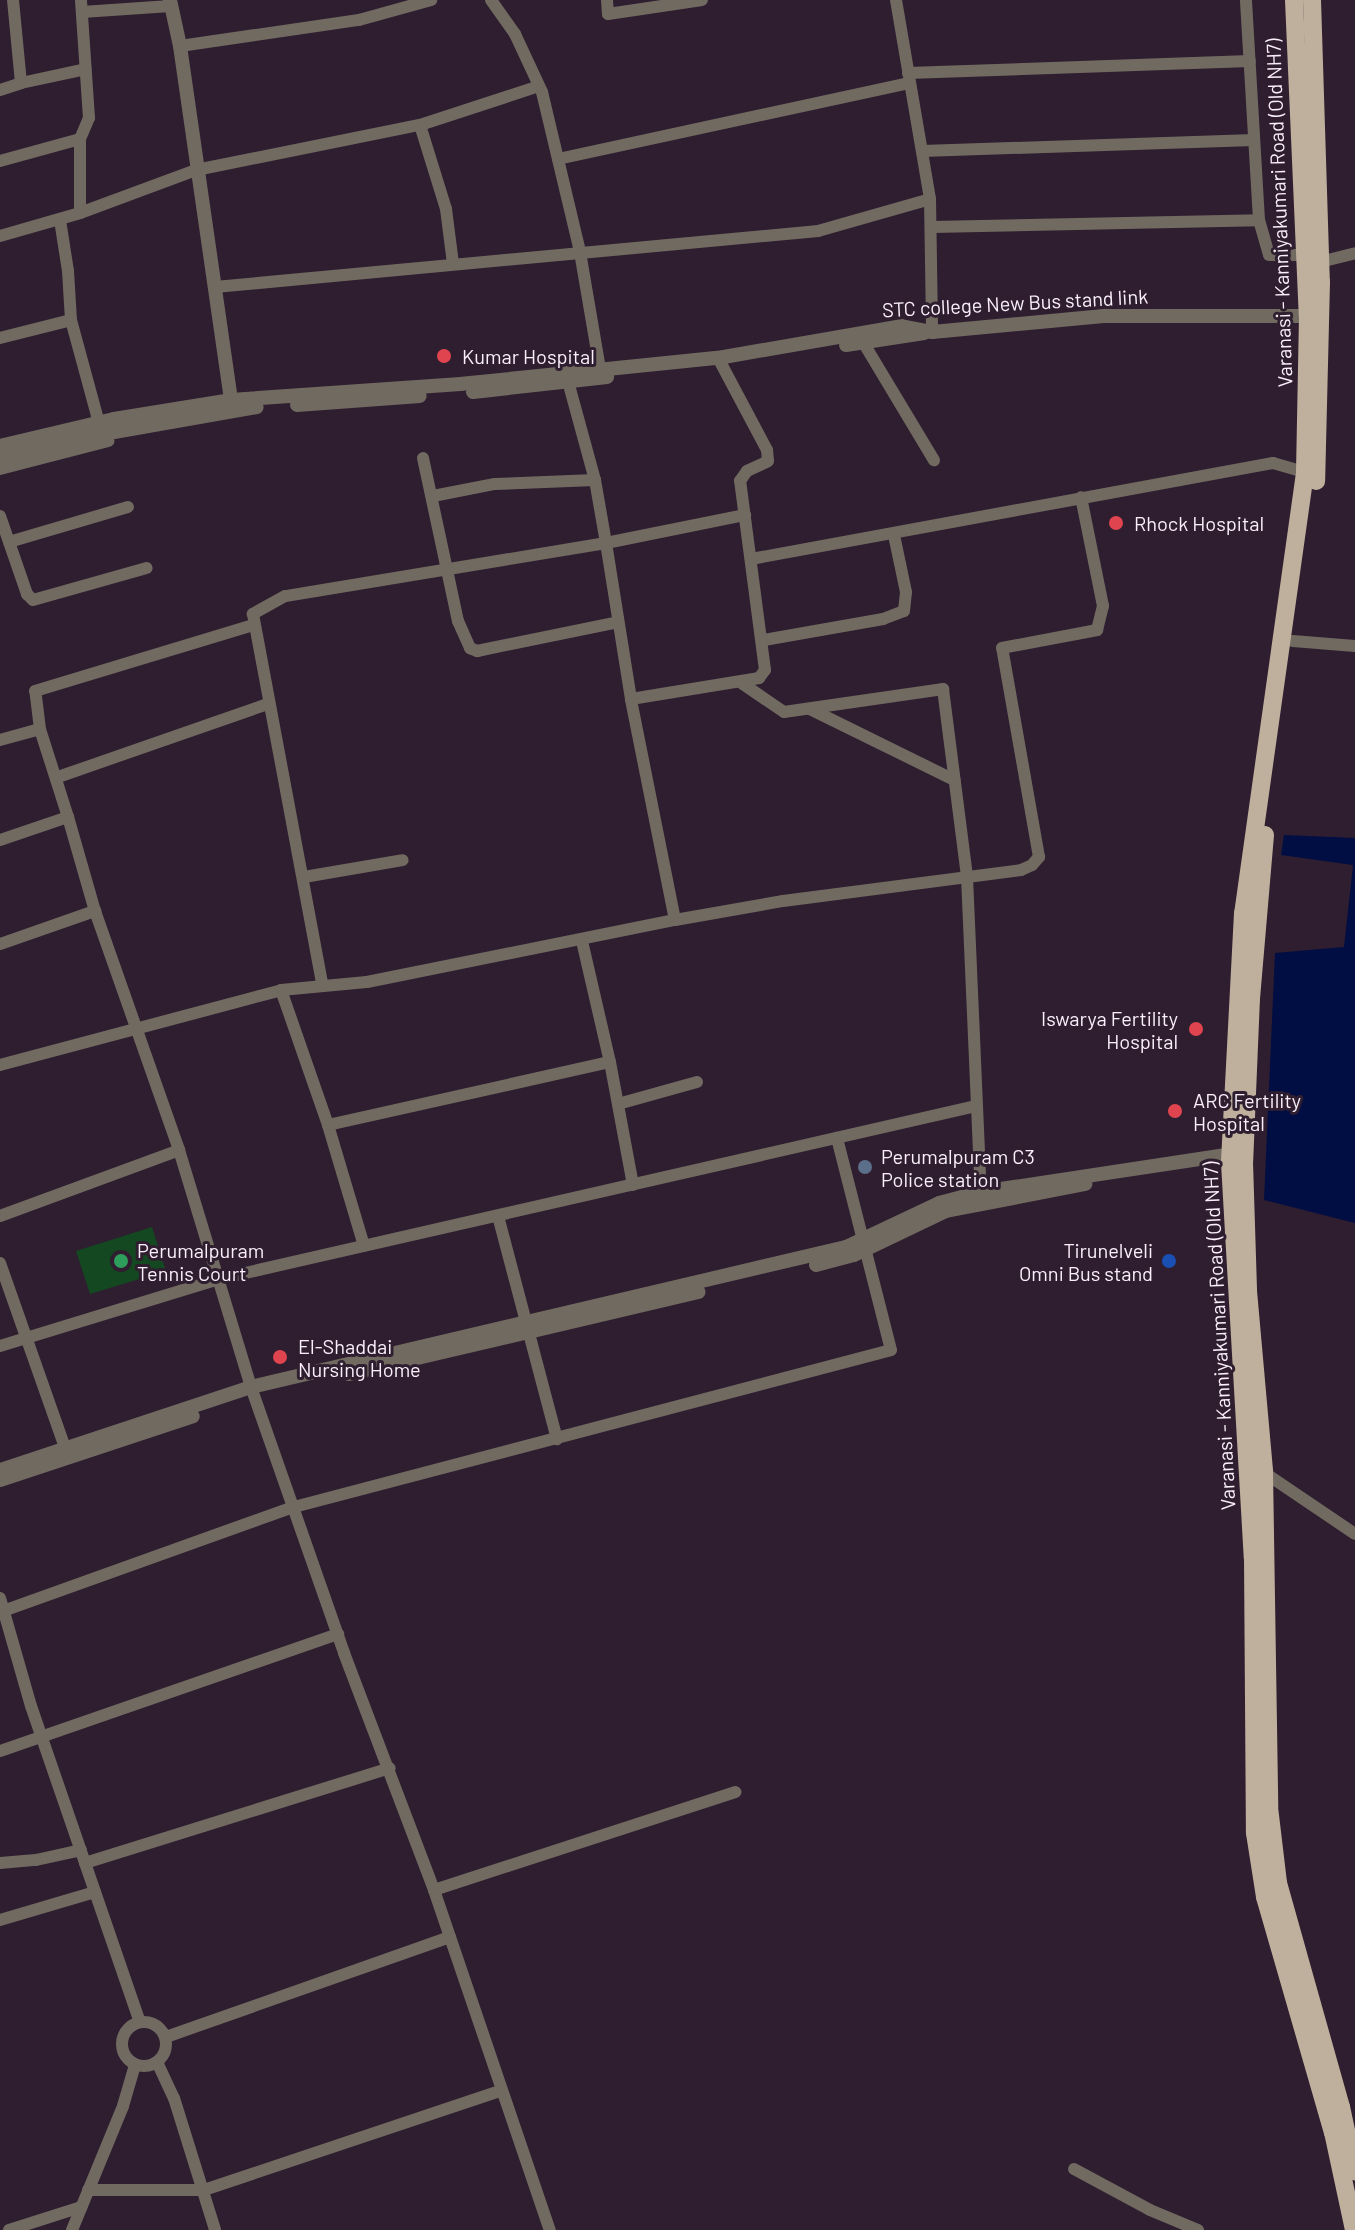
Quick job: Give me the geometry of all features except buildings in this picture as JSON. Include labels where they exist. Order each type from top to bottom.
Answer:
[{"type":"main road","name":"Varanasi - Kanniyakumari Road (Old NH7)","points":[[1294,0],[1313,259]]},
{"type":"main road","name":"Varanasi - Kanniyakumari Road (Old NH7)","points":[[1237,1158],[1265,834],[1293,641],[1311,473],[1314,316],[1312,0]]},
{"type":"main road","name":"Varanasi - Kanniyakumari Road (Old NH7)","points":[[1311,473],[1243,913],[1237,1158],[1248,1291],[1257,1470],[1269,1807],[1278,1883],[1341,2107],[1355,2172]]},
{"type":"main road","name":"Varanasi - Kanniyakumari Road (Old NH7)","points":[[1257,1470],[1255,1833],[1265,1897],[1333,2132],[1354,2230]]},
{"type":"street","points":[[13,0],[21,83]]},
{"type":"street","points":[[180,46],[359,20],[431,0]]},
{"type":"street","points":[[491,0],[515,34],[539,86],[580,252],[600,369]]},
{"type":"street","points":[[607,0],[608,14],[702,0]]},
{"type":"street","points":[[675,920],[631,699],[595,480],[566,376],[720,362],[932,332],[930,199],[896,0]]},
{"type":"street","points":[[1246,0],[1259,220],[1269,255],[1313,259],[1355,253]]},
{"type":"street","points":[[0,458],[232,405],[180,46],[171,3],[82,6],[89,118],[80,139],[80,213]]},
{"type":"street","points":[[558,159],[909,78],[1250,61]]},
{"type":"street","points":[[0,90],[86,69]]},
{"type":"street","points":[[0,236],[60,220],[196,170],[420,125],[539,86]]},
{"type":"street","points":[[420,125],[446,209],[453,264]]},
{"type":"street","points":[[0,161],[80,139]]},
{"type":"street","points":[[922,151],[1254,140]]},
{"type":"street","points":[[215,287],[818,231],[930,199]]},
{"type":"street","points":[[60,220],[71,320],[99,423]]},
{"type":"street","points":[[932,227],[1259,220]]},
{"type":"street","name":"STC college New Bus stand link","points":[[0,446],[99,423],[232,405],[566,376],[600,369],[720,362],[901,326],[932,332],[1106,316],[1314,316]]},
{"type":"street","points":[[0,338],[71,320]]},
{"type":"street","points":[[863,342],[934,460]]},
{"type":"street","points":[[631,699],[762,676],[764,640],[740,481],[747,471],[768,461],[767,450],[720,362]]},
{"type":"street","points":[[0,469],[108,441]]},
{"type":"street","points":[[423,458],[463,639],[477,651],[618,622]]},
{"type":"street","points":[[751,559],[1273,463],[1311,473]]},
{"type":"street","points":[[433,496],[495,484],[595,480]]},
{"type":"street","points":[[0,1065],[281,990],[367,982],[675,920],[1021,870],[1039,857],[1002,648],[1097,630],[1103,606],[1081,497]]},
{"type":"street","points":[[9,542],[128,507]]},
{"type":"street","points":[[322,984],[253,614],[285,596],[606,543],[745,515]]},
{"type":"street","points":[[0,516],[27,594],[33,600],[147,568]]},
{"type":"street","points":[[764,640],[883,619],[904,611],[906,592],[894,535]]},
{"type":"street","points":[[253,625],[35,691],[40,729],[58,777],[95,911],[179,1150],[252,1391],[338,1634],[434,1890],[500,2091],[550,2230]]},
{"type":"street","points":[[1293,641],[1355,647]]},
{"type":"street","points":[[740,682],[784,712],[943,689],[967,877],[981,1192]]},
{"type":"street","points":[[58,777],[268,704]]},
{"type":"street","points":[[809,709],[954,780]]},
{"type":"street","points":[[0,740],[40,729]]},
{"type":"street","points":[[0,840],[68,817]]},
{"type":"street","points":[[304,877],[403,860]]},
{"type":"street","points":[[0,944],[95,911]]},
{"type":"street","points":[[582,941],[610,1062],[633,1185]]},
{"type":"street","points":[[281,990],[328,1125],[364,1246]]},
{"type":"street","points":[[328,1125],[610,1062]]},
{"type":"street","points":[[618,1104],[697,1082]]},
{"type":"street","points":[[0,1346],[219,1279],[976,1106]]},
{"type":"street","points":[[140,2022],[42,1737],[1,1607],[294,1507],[891,1350],[837,1138]]},
{"type":"street","points":[[0,1216],[179,1150]]},
{"type":"street","points":[[866,1245],[921,1210],[981,1192],[1237,1158]]},
{"type":"street","points":[[0,1470],[252,1391],[528,1328],[866,1245],[965,1206],[1047,1189],[1237,1158]]},
{"type":"street","points":[[498,1216],[557,1439]]},
{"type":"street","points":[[0,1263],[65,1448]]},
{"type":"street","points":[[0,1480],[252,1391]]},
{"type":"street","points":[[1257,1470],[1355,1534]]},
{"type":"street","points":[[0,1751],[338,1634]]},
{"type":"street","points":[[85,1863],[390,1768]]},
{"type":"street","points":[[434,1890],[735,1792]]},
{"type":"street","points":[[0,1863],[36,1860],[81,1850]]},
{"type":"street","points":[[0,1920],[95,1892]]},
{"type":"street","points":[[166,2037],[450,1937]]},
{"type":"street","points":[[140,2022],[158,2026],[166,2037],[166,2050],[157,2062],[148,2066],[135,2065],[125,2057],[122,2039],[129,2028],[140,2022]]},
{"type":"street","points":[[157,2062],[174,2098],[215,2230]]},
{"type":"street","points":[[72,2230],[135,2065]]},
{"type":"street","points":[[88,2190],[204,2190],[500,2091]]},
{"type":"street","points":[[1074,2169],[1150,2210],[1198,2230]]},
{"type":"street","points":[[9,2230],[81,2207]]},
{"type":"green space","name":"Perumalpuram Tennis Court","points":[[152,1227],[166,1271],[90,1294],[76,1251]]},
{"type":"shaded area","points":[[1284,835],[1355,838],[1355,1223],[1264,1200],[1275,953],[1344,947],[1353,865],[1281,855]]},
{"type":"place","name":"Kumar Hospital","points":[[444,356]]},
{"type":"place","name":"Rhock Hospital","points":[[1116,523]]},
{"type":"place","name":"Iswarya Fertility Hospital","points":[[1196,1029]]},
{"type":"place","name":"ARC Fertility Hospital","points":[[1175,1111]]},
{"type":"place","name":"Perumalpuram C3 Police station","points":[[865,1167]]},
{"type":"place","name":"Perumalpuram Tennis Court","points":[[121,1261]]},
{"type":"place","name":"Tirunelveli Omni Bus stand","points":[[1169,1261]]},
{"type":"place","name":"El-Shaddai Nursing Home","points":[[280,1357]]}]
